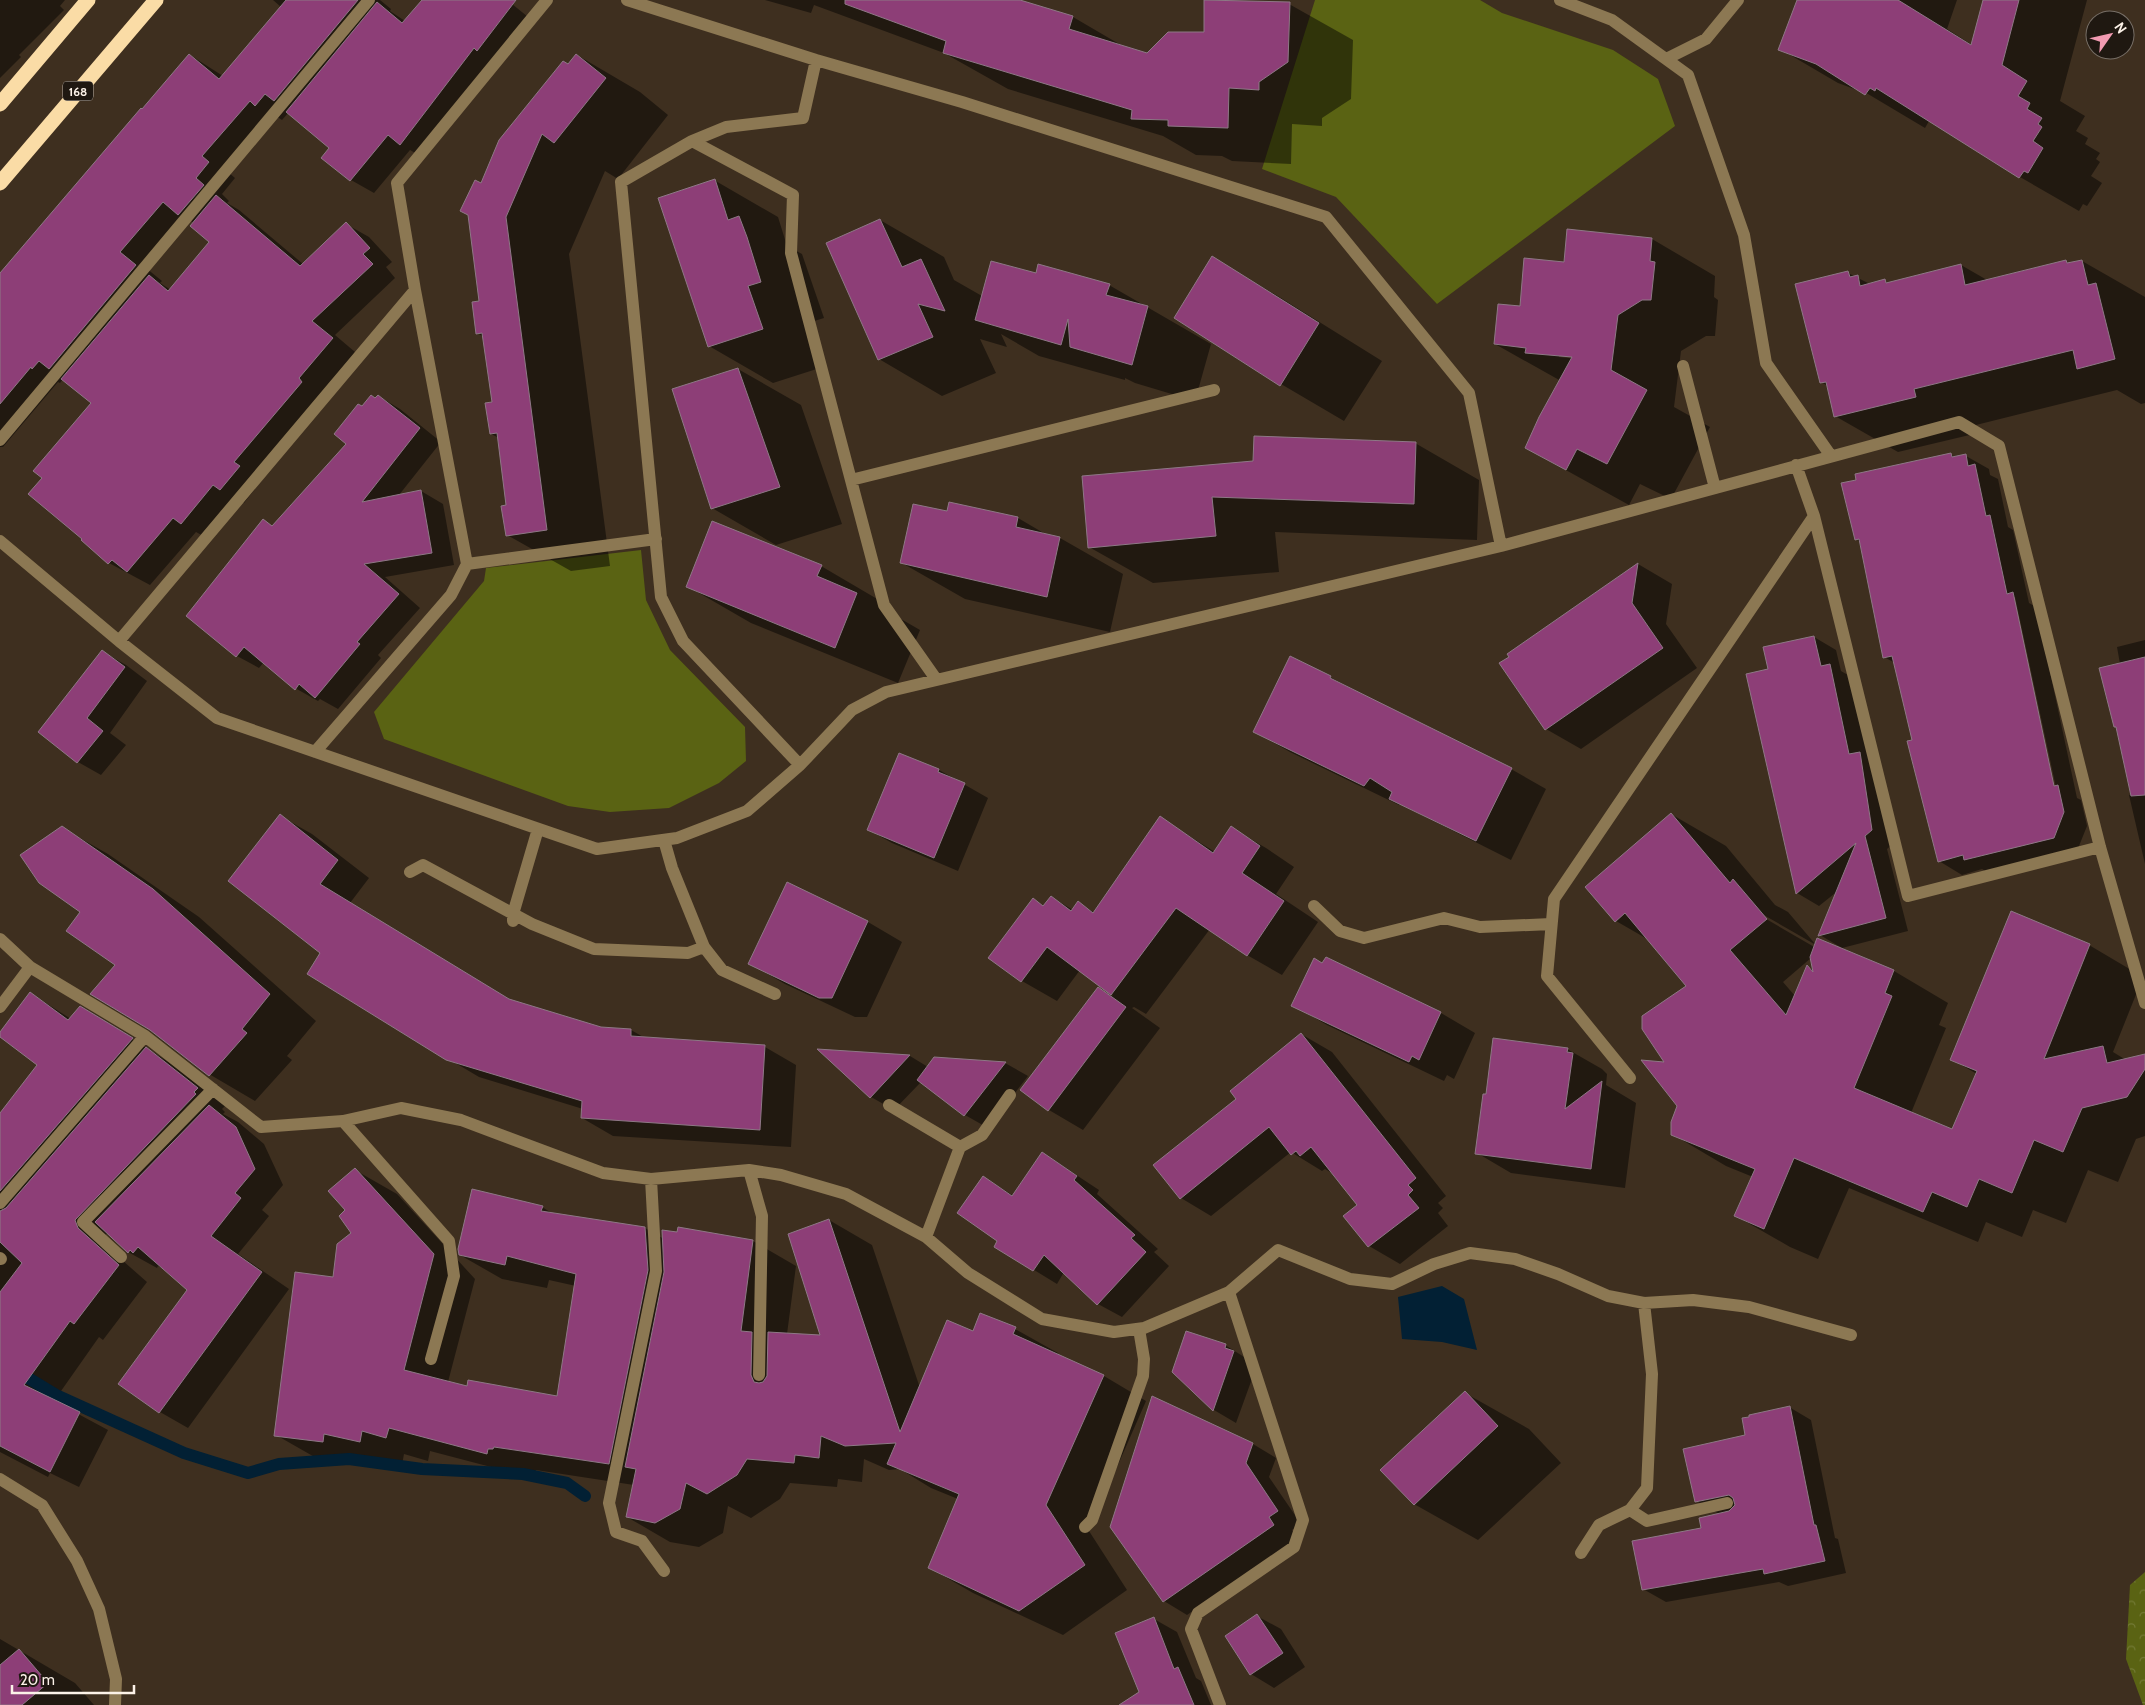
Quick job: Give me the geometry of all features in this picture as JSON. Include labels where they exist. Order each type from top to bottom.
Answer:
[{"type":"highway","points":[[0,104],[88,0]]},
{"type":"highway","name":"168","points":[[0,183],[156,0]]},
{"type":"street","points":[[0,440],[369,0]]},
{"type":"street","points":[[314,752],[451,595],[467,564],[415,290],[397,183],[547,0]]},
{"type":"street","points":[[627,0],[816,60],[962,102],[1326,217],[1469,393],[1501,546]]},
{"type":"street","points":[[1560,0],[1612,20],[1688,75],[1744,235],[1766,363],[1831,456]]},
{"type":"street","points":[[1666,59],[1706,39],[1738,0]]},
{"type":"street","points":[[800,765],[683,641],[661,597],[621,182],[692,141],[726,127],[803,118],[816,60]]},
{"type":"street","points":[[692,141],[793,195],[791,253],[884,605],[936,679]]},
{"type":"street","points":[[119,641],[415,290]]},
{"type":"street","points":[[1683,366],[1715,488]]},
{"type":"street","points":[[850,480],[1214,390]]},
{"type":"street","points":[[0,541],[119,641],[217,718],[597,849],[677,838],[747,811],[800,765],[852,710],[886,692],[1501,546],[1959,422],[1999,446],[2100,847],[2145,1003]]},
{"type":"street","points":[[1796,465],[1814,516],[1908,896],[2100,847]]},
{"type":"street","points":[[1630,1078],[1548,976],[1554,899],[1814,516]]},
{"type":"street","points":[[467,564],[656,539]]},
{"type":"street","points":[[513,918],[538,829]]},
{"type":"street","points":[[664,840],[672,868],[704,947],[722,970],[775,994]]},
{"type":"street","points":[[410,872],[423,865],[513,918],[594,949],[688,954],[704,947]]},
{"type":"street","points":[[1314,906],[1340,932],[1364,938],[1444,918],[1480,926],[1551,924]]},
{"type":"street","points":[[0,939],[30,967],[145,1036],[261,1127],[342,1121],[401,1108],[461,1120],[603,1174],[651,1179],[749,1170],[781,1175],[846,1194],[926,1237],[968,1273],[1042,1319],[1114,1332],[1139,1330],[1229,1292],[1278,1250],[1350,1279],[1392,1284],[1434,1264],[1470,1254],[1515,1259],[1558,1274],[1608,1296],[1644,1303],[1693,1300],[1749,1306],[1851,1335]]},
{"type":"street","points":[[0,1007],[30,967]]},
{"type":"street","points":[[0,1203],[145,1036]]},
{"type":"street","points":[[121,1257],[83,1222],[213,1089]]},
{"type":"street","points":[[926,1237],[960,1147],[982,1135],[1010,1095]]},
{"type":"street","points":[[889,1105],[960,1147]]},
{"type":"street","points":[[342,1121],[449,1241],[454,1276],[431,1360]]},
{"type":"street","points":[[749,1170],[762,1216],[759,1375]]},
{"type":"street","points":[[651,1179],[656,1271],[609,1503],[616,1532],[642,1541],[664,1571]]},
{"type":"street","points":[[1220,1705],[1191,1629],[1198,1613],[1294,1547],[1303,1520],[1229,1292]]},
{"type":"street","points":[[1581,1553],[1599,1525],[1630,1510],[1646,1488],[1652,1374],[1644,1303]]},
{"type":"street","points":[[1086,1527],[1092,1520],[1143,1376],[1144,1358],[1139,1330]]},
{"type":"street","points":[[0,1478],[42,1505],[77,1561],[99,1609],[116,1679],[116,1705]]},
{"type":"street","points":[[1630,1510],[1647,1521],[1727,1503]]},
{"type":"green space","points":[[1315,0],[1480,0],[1502,13],[1613,50],[1658,79],[1675,126],[1437,304],[1336,197],[1262,169]]},
{"type":"green space","points":[[641,550],[646,600],[670,650],[745,727],[746,761],[719,783],[669,808],[610,812],[568,806],[384,739],[374,712],[484,581],[486,568]]},
{"type":"green space","points":[[2145,1572],[2145,1705],[2143,1705],[2126,1659],[2130,1585]]},
{"type":"water","points":[[1442,1286],[1464,1299],[1477,1350],[1442,1342],[1402,1339],[1398,1297]]},
{"type":"building","points":[[286,0],[358,0],[274,101],[265,94],[255,106],[250,101],[202,156],[209,162],[196,178],[204,185],[178,215],[163,202],[120,252],[136,265],[49,369],[39,361],[32,369],[31,367],[0,404],[0,273],[189,54],[219,79]]},
{"type":"building","points":[[422,0],[516,0],[477,51],[474,48],[400,145],[388,135],[350,181],[321,158],[329,148],[286,112],[377,2],[402,23]]},
{"type":"building","points":[[845,0],[1020,0],[1073,16],[1069,29],[1147,53],[1168,32],[1204,32],[1204,0],[1290,2],[1288,62],[1259,82],[1259,90],[1229,88],[1228,128],[1168,126],[1168,120],[1131,119],[1132,110],[943,53],[946,41],[845,4]]},
{"type":"building","points":[[1797,0],[1898,0],[1971,45],[1983,0],[2019,0],[2002,65],[2027,81],[2018,96],[2030,103],[2027,109],[2042,118],[2038,124],[2042,127],[2033,141],[2043,148],[2028,173],[2024,171],[2019,178],[1876,88],[1875,91],[1870,88],[1865,95],[1816,64],[1778,50]]},
{"type":"building","points":[[576,54],[606,78],[554,143],[542,134],[506,217],[547,530],[506,536],[501,506],[506,505],[497,433],[490,434],[485,403],[492,402],[482,333],[476,334],[472,302],[479,301],[468,215],[460,211],[475,180],[481,183],[499,140],[563,61],[568,64]]},
{"type":"building","points":[[715,179],[728,220],[739,216],[747,237],[761,282],[748,286],[763,329],[708,347],[658,198]]},
{"type":"building","points":[[216,195],[300,266],[346,222],[370,248],[363,254],[373,264],[312,321],[333,338],[299,378],[302,382],[234,462],[240,466],[220,490],[213,485],[181,524],[173,518],[127,572],[112,560],[108,564],[82,539],[28,494],[42,478],[33,471],[91,403],[61,379],[149,275],[168,291],[209,242],[190,226]]},
{"type":"building","points":[[880,219],[902,267],[921,259],[945,311],[918,304],[933,337],[878,360],[826,243]]},
{"type":"building","points":[[1567,229],[1652,238],[1650,261],[1655,262],[1651,300],[1642,300],[1618,315],[1611,370],[1647,390],[1607,464],[1577,449],[1566,470],[1525,448],[1539,417],[1572,357],[1525,353],[1526,348],[1494,344],[1498,304],[1520,306],[1524,258],[1564,262]]},
{"type":"building","points":[[1212,256],[1319,323],[1280,386],[1174,318]]},
{"type":"building","points":[[2066,260],[2067,263],[2082,260],[2088,285],[2096,283],[2115,359],[2077,369],[2073,350],[1914,389],[1916,397],[1834,417],[1826,382],[1820,383],[1795,284],[1848,271],[1850,277],[1858,275],[1860,286],[1885,279],[1886,283],[1961,264],[1965,285]]},
{"type":"building","points":[[991,261],[1036,273],[1038,264],[1110,284],[1106,295],[1148,306],[1132,365],[1070,347],[1068,319],[1061,345],[975,320]]},
{"type":"building","points":[[738,368],[780,487],[711,509],[672,389]]},
{"type":"building","points":[[371,395],[375,398],[378,395],[420,428],[362,502],[421,490],[432,553],[364,564],[399,594],[357,642],[360,644],[315,698],[299,684],[295,690],[244,647],[236,657],[186,616],[263,519],[272,526],[346,444],[334,434],[358,404],[362,406]]},
{"type":"building","points":[[1254,436],[1416,442],[1414,504],[1212,497],[1216,536],[1088,548],[1082,476],[1253,461]]},
{"type":"building","points":[[1951,453],[1952,457],[1966,454],[1968,466],[1975,464],[1986,516],[1990,515],[2007,594],[2013,592],[2054,786],[2058,785],[2064,812],[2054,838],[1964,860],[1963,855],[1938,862],[1907,741],[1912,740],[1892,656],[1883,658],[1859,539],[1855,540],[1841,483],[1856,480],[1855,474]]},
{"type":"building","points":[[949,502],[1018,517],[1016,527],[1060,537],[1047,597],[900,563],[913,504],[947,511]]},
{"type":"building","points":[[712,521],[822,565],[817,576],[857,593],[835,648],[686,587]]},
{"type":"building","points":[[1638,563],[1632,603],[1663,648],[1545,730],[1499,663],[1509,657],[1507,654]]},
{"type":"building","points":[[1814,636],[1821,666],[1830,664],[1849,754],[1860,752],[1872,830],[1865,836],[1886,918],[1818,936],[1856,843],[1796,894],[1746,674],[1768,669],[1763,647]]},
{"type":"building","points":[[102,650],[125,667],[87,718],[103,731],[77,763],[38,732]]},
{"type":"building","points":[[1290,656],[1331,676],[1330,678],[1512,768],[1476,841],[1389,799],[1392,792],[1370,778],[1364,786],[1253,732]]},
{"type":"building","points":[[2145,657],[2145,795],[2131,796],[2116,727],[2114,727],[2099,668]]},
{"type":"building","points":[[899,753],[939,769],[938,772],[965,783],[934,858],[867,830]]},
{"type":"building","points":[[1671,813],[1730,883],[1733,879],[1767,919],[1730,950],[1786,1015],[1807,965],[1813,972],[1810,957],[1817,938],[1894,970],[1885,993],[1892,996],[1854,1088],[1952,1129],[1977,1071],[1950,1060],[2011,911],[2090,944],[2044,1059],[2103,1046],[2107,1063],[2145,1054],[2145,1069],[2127,1097],[2082,1108],[2063,1152],[2034,1140],[2012,1193],[1979,1179],[1967,1207],[1932,1192],[1923,1212],[1794,1158],[1764,1229],[1734,1216],[1755,1169],[1671,1135],[1671,1122],[1677,1106],[1641,1060],[1664,1062],[1642,1029],[1642,1016],[1686,986],[1625,913],[1615,922],[1585,887]]},
{"type":"building","points":[[280,814],[338,860],[320,884],[509,999],[601,1027],[631,1029],[631,1036],[765,1045],[760,1130],[581,1118],[582,1101],[446,1060],[307,974],[320,953],[228,881]]},
{"type":"building","points":[[1160,816],[1213,853],[1231,826],[1260,846],[1242,873],[1284,901],[1247,956],[1176,908],[1111,995],[1047,947],[1021,982],[988,958],[1033,898],[1043,906],[1051,896],[1071,911],[1078,901],[1093,913]]},
{"type":"building","points":[[62,826],[153,889],[270,994],[242,1029],[247,1033],[209,1076],[150,1030],[90,994],[115,965],[66,931],[80,912],[39,883],[20,855]]},
{"type":"building","points":[[787,882],[868,921],[832,998],[819,998],[748,964]]},
{"type":"building","points":[[1326,957],[1441,1012],[1419,1060],[1412,1056],[1409,1062],[1291,1006],[1314,958],[1322,963]]},
{"type":"building","points":[[1098,987],[1126,1007],[1048,1111],[1020,1090]]},
{"type":"building","points":[[30,992],[68,1020],[80,1006],[133,1038],[0,1191],[0,1113],[37,1065],[0,1037],[0,1032]]},
{"type":"building","points":[[1301,1033],[1416,1178],[1408,1185],[1413,1190],[1408,1195],[1419,1208],[1368,1247],[1343,1216],[1357,1205],[1311,1147],[1300,1156],[1296,1151],[1291,1155],[1269,1127],[1180,1199],[1153,1165],[1236,1099],[1230,1091]]},
{"type":"building","points":[[1493,1038],[1568,1048],[1567,1052],[1573,1053],[1565,1109],[1602,1081],[1591,1169],[1475,1154],[1483,1094],[1486,1094]]},
{"type":"building","points":[[146,1047],[198,1088],[194,1092],[196,1094],[75,1220],[78,1228],[119,1265],[74,1324],[70,1321],[24,1385],[80,1412],[50,1472],[0,1446],[0,1292],[22,1263],[0,1242],[0,1211],[6,1208]]},
{"type":"building","points":[[817,1049],[910,1055],[870,1098]]},
{"type":"building","points":[[934,1057],[1006,1062],[964,1116],[917,1080]]},
{"type":"building","points":[[209,1105],[236,1127],[255,1169],[235,1193],[241,1198],[211,1236],[262,1272],[159,1413],[118,1384],[187,1290],[138,1247],[133,1253],[130,1250],[128,1253],[95,1222]]},
{"type":"building","points":[[1042,1152],[1077,1176],[1074,1180],[1135,1235],[1131,1238],[1146,1252],[1097,1305],[1044,1255],[1033,1271],[994,1247],[997,1241],[957,1213],[983,1176],[1012,1196]]},
{"type":"building","points":[[355,1168],[434,1254],[404,1370],[467,1386],[468,1380],[557,1396],[576,1274],[507,1256],[505,1265],[459,1255],[458,1249],[472,1189],[543,1206],[541,1211],[645,1227],[648,1270],[609,1464],[494,1447],[493,1449],[488,1449],[487,1454],[389,1428],[386,1438],[362,1431],[360,1442],[324,1434],[323,1442],[274,1436],[295,1272],[333,1277],[337,1244],[351,1233],[339,1216],[345,1210],[328,1191]]},
{"type":"building","points":[[829,1219],[900,1432],[947,1320],[973,1331],[980,1313],[1016,1327],[1013,1334],[1104,1375],[1046,1505],[1085,1565],[1019,1611],[928,1568],[959,1494],[887,1464],[896,1443],[845,1446],[821,1436],[819,1458],[795,1455],[794,1463],[747,1459],[737,1475],[707,1494],[686,1483],[680,1509],[655,1523],[626,1517],[636,1469],[625,1467],[664,1272],[662,1230],[677,1232],[678,1227],[753,1240],[741,1331],[752,1332],[751,1375],[754,1382],[759,1383],[763,1382],[767,1376],[768,1332],[820,1335],[788,1234]]},
{"type":"building","points":[[1186,1331],[1226,1344],[1225,1348],[1234,1351],[1213,1411],[1172,1372]]},
{"type":"building","points":[[1465,1391],[1498,1426],[1414,1505],[1380,1470]]},
{"type":"building","points":[[1152,1396],[1253,1443],[1246,1463],[1278,1511],[1269,1517],[1274,1525],[1163,1602],[1110,1527]]},
{"type":"building","points":[[1790,1406],[1814,1525],[1816,1525],[1825,1561],[1764,1574],[1763,1569],[1642,1590],[1632,1541],[1701,1528],[1699,1518],[1729,1511],[1735,1505],[1733,1498],[1729,1495],[1695,1502],[1683,1449],[1745,1435],[1742,1418]]},
{"type":"building","points":[[1257,1614],[1283,1653],[1250,1675],[1225,1636]]},
{"type":"building","points":[[1154,1617],[1174,1669],[1178,1667],[1194,1705],[1119,1705],[1139,1692],[1115,1633]]},
{"type":"building","points":[[19,1649],[48,1683],[22,1705],[0,1705],[0,1665]]},
{"type":"waterway","points":[[0,1361],[56,1395],[184,1453],[248,1473],[279,1464],[349,1459],[422,1469],[523,1474],[567,1483],[585,1496]]}]
